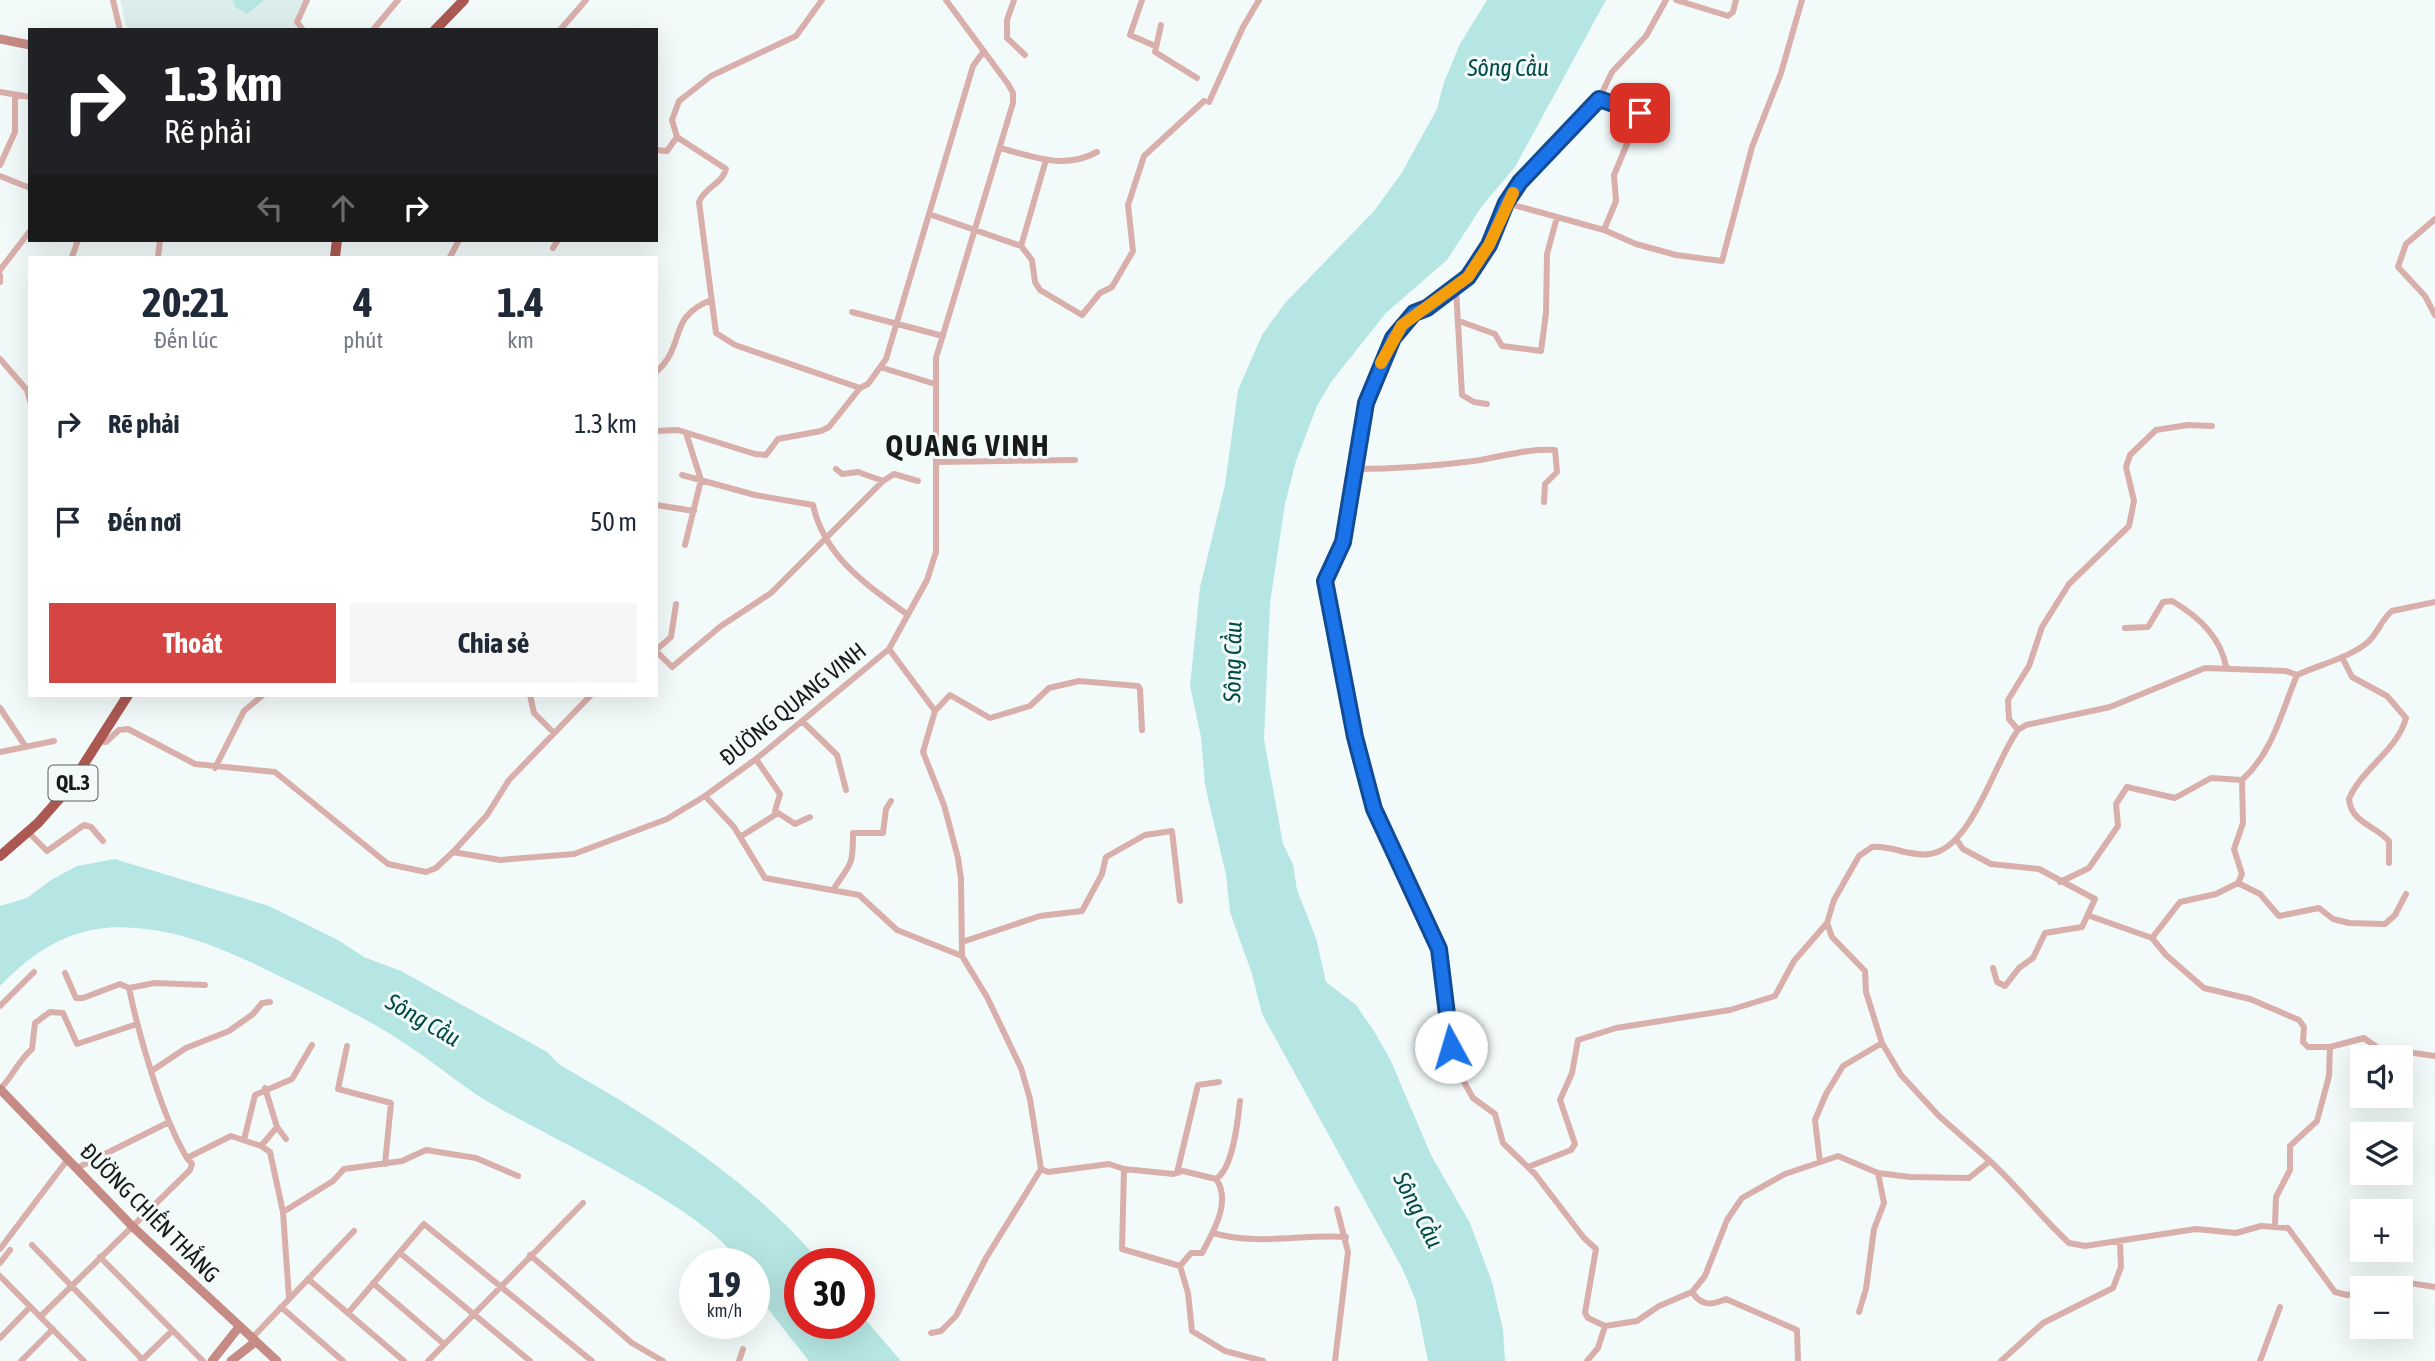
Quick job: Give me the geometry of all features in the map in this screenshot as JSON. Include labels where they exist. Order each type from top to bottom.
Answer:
[{"type":"highway","points":[[437,28],[464,0]]},
{"type":"highway","name":"QL.3","points":[[0,856],[28,832],[68,789],[127,697]]},
{"type":"main road","points":[[0,39],[28,45]]},
{"type":"main road","name":"ĐƯỜNG CHIẾN THẮNG","points":[[0,1089],[133,1227],[277,1361]]},
{"type":"main road","points":[[212,1361],[239,1327]]},
{"type":"main road","points":[[231,1361],[253,1340]]},
{"type":"street","points":[[113,0],[120,28]]},
{"type":"street","points":[[302,28],[297,22],[307,0]]},
{"type":"street","points":[[562,28],[586,0]]},
{"type":"street","points":[[822,0],[796,36],[752,54],[687,93],[679,101],[672,120],[677,137],[726,169],[724,175],[703,194],[699,202],[715,330],[723,339],[860,388]]},
{"type":"street","name":"ĐƯỜNG QUANG VINH","points":[[453,852],[500,860],[574,854],[667,819],[705,796],[756,759],[889,649],[927,580],[936,552],[936,358],[1000,148],[1013,93],[946,0]]},
{"type":"street","points":[[1014,0],[1007,20],[1007,38],[1024,55]]},
{"type":"street","points":[[1142,0],[1130,35],[1155,46]]},
{"type":"street","points":[[929,214],[1021,246],[1032,260],[1034,278],[1039,289],[1076,313],[1086,313],[1100,293],[1112,287],[1133,251],[1129,205],[1144,156],[1206,101],[1242,27],[1259,0]]},
{"type":"street","points":[[1666,0],[1646,36],[1609,77],[1599,99],[1533,165],[1506,203],[1489,245],[1468,277],[1456,288],[1414,313],[1393,338],[1366,403],[1343,542],[1325,581],[1355,737],[1374,809],[1439,949],[1451,1047],[1459,1073],[1473,1098],[1495,1114],[1503,1143],[1528,1167],[1584,1238],[1596,1249],[1585,1313],[1588,1318],[1605,1326],[1637,1321],[1659,1306],[1692,1292],[1705,1276],[1727,1220],[1742,1198],[1785,1174],[1838,1156],[1878,1173],[1963,1178],[1975,1174],[1990,1161]]},
{"type":"street","points":[[1676,0],[1728,16],[1733,12],[1736,0]]},
{"type":"street","points":[[375,28],[395,1]]},
{"type":"street","points":[[1506,203],[1604,230],[1632,243],[1676,255],[1722,261],[1752,147],[1781,73],[1800,1]]},
{"type":"street","points":[[1161,25],[1155,46],[1158,55],[1197,78]]},
{"type":"street","points":[[658,431],[671,429],[755,454],[766,454],[778,439],[821,431],[829,426],[860,388],[868,384],[883,368],[973,66],[984,51]]},
{"type":"street","points":[[0,92],[28,97]]},
{"type":"street","points":[[0,165],[15,132],[15,95]]},
{"type":"street","points":[[1599,99],[1640,113],[1614,175],[1616,201],[1604,230]]},
{"type":"street","points":[[658,150],[667,151],[677,137]]},
{"type":"street","points":[[1000,148],[1046,160],[1074,162],[1097,152]]},
{"type":"street","points":[[1021,246],[1046,160]]},
{"type":"street","points":[[0,176],[28,187]]},
{"type":"street","points":[[1459,321],[1494,334],[1502,346],[1541,351],[1546,313],[1547,254],[1557,217]]},
{"type":"street","points":[[2435,219],[2406,244],[2398,267],[2425,296],[2435,315]]},
{"type":"street","points":[[0,270],[28,234]]},
{"type":"street","points":[[553,248],[557,242]]},
{"type":"street","points":[[0,275],[0,282]]},
{"type":"street","points":[[1456,288],[1462,395],[1474,402],[1488,404]]},
{"type":"street","points":[[658,370],[669,359],[687,313],[697,305],[712,300]]},
{"type":"street","points":[[852,312],[943,336]]},
{"type":"street","points":[[0,359],[28,394]]},
{"type":"street","points":[[883,368],[935,384]]},
{"type":"street","points":[[2018,730],[2009,719],[2008,700],[2029,667],[2042,627],[2070,584],[2129,526],[2134,501],[2126,467],[2130,455],[2156,430],[2188,425],[2212,426]]},
{"type":"street","points":[[685,545],[701,480],[686,433]]},
{"type":"street","points":[[1355,469],[1401,468],[1474,461],[1534,450],[1555,450],[1557,472],[1545,484],[1545,502]]},
{"type":"street","points":[[938,462],[1075,460]]},
{"type":"street","points":[[836,469],[842,474],[858,472],[883,481]]},
{"type":"street","points":[[658,653],[672,667],[721,626],[771,593],[823,538],[883,481],[894,474],[918,481]]},
{"type":"street","points":[[682,475],[775,499],[813,505],[823,538],[847,567],[908,615]]},
{"type":"street","points":[[658,505],[694,511]]},
{"type":"street","points":[[2125,628],[2148,627],[2163,602],[2172,601],[2207,626],[2223,653],[2226,666]]},
{"type":"street","points":[[1528,1167],[1571,1150],[1575,1144],[1560,1100],[1572,1073],[1578,1040],[1616,1028],[1730,1010],[1769,999],[1777,993],[1794,961],[1826,923],[1834,900],[1865,850],[1878,846],[1895,852],[1936,853],[1956,839],[1971,819],[2018,730],[2026,725],[2110,707],[2205,668],[2226,666],[2286,671],[2297,675],[2355,652],[2369,642],[2392,611],[2435,603]]},
{"type":"street","points":[[658,649],[671,637],[676,604]]},
{"type":"street","points":[[889,649],[935,711]]},
{"type":"street","points":[[2342,657],[2352,677],[2387,696],[2406,718],[2396,739],[2373,763],[2349,799],[2356,819],[2380,831],[2389,841],[2389,863]]},
{"type":"street","points":[[2060,882],[2089,868],[2118,826],[2116,804],[2126,788],[2175,798],[2211,778],[2242,780],[2256,767],[2279,729],[2297,675]]},
{"type":"street","points":[[931,1333],[941,1332],[956,1316],[986,1258],[1041,1170],[1030,1099],[1021,1068],[987,997],[962,956],[958,858],[944,805],[923,752],[935,711],[950,695],[990,718],[1030,706],[1049,688],[1083,680],[1138,687],[1142,730]]},
{"type":"street","points":[[215,768],[244,711],[261,697]]},
{"type":"street","points":[[530,697],[534,713],[554,733]]},
{"type":"street","points":[[99,741],[106,741],[119,730],[128,729],[195,764],[275,772],[388,863],[426,872],[436,868],[453,852],[487,815],[509,780],[571,719],[589,697]]},
{"type":"street","points":[[0,708],[26,747]]},
{"type":"street","points":[[802,721],[837,755],[846,790]]},
{"type":"street","points":[[0,752],[54,741]]},
{"type":"street","points":[[756,759],[780,794],[774,808],[778,813],[795,824],[810,817]]},
{"type":"street","points":[[2152,938],[2180,902],[2213,895],[2238,883],[2242,874],[2234,849],[2243,823],[2242,780]]},
{"type":"street","points":[[705,796],[740,837],[765,878],[861,897],[897,930],[962,956]]},
{"type":"street","points":[[833,890],[852,863],[855,852],[853,833],[883,833],[886,809],[891,801]]},
{"type":"street","points":[[740,837],[778,813]]},
{"type":"street","points":[[28,832],[47,851],[84,825],[91,827],[103,841]]},
{"type":"street","points":[[962,942],[1040,916],[1082,911],[1108,855],[1153,832],[1172,831],[1180,901]]},
{"type":"street","points":[[1956,839],[1963,849],[1991,864],[2039,869],[2095,899],[2090,916],[2081,928],[2070,927],[2045,933],[2033,958],[2016,970],[2005,986],[1997,982],[1993,968]]},
{"type":"street","points":[[2238,883],[2260,894],[2280,915],[2319,908],[2333,919],[2352,923],[2385,924],[2395,915],[2406,894]]},
{"type":"street","points":[[2090,916],[2152,938],[2166,955],[2204,988],[2250,999],[2299,1020],[2304,1027],[2305,1045],[2330,1047],[2364,1038],[2378,1048],[2435,1056]]},
{"type":"street","points":[[1826,923],[1832,937],[1865,971],[1866,992],[1882,1043],[1904,1079],[1939,1116],[2015,1185],[2037,1213],[2068,1243],[2085,1246],[2179,1231],[2236,1233],[2275,1225],[2293,1231],[2311,1263],[2335,1292],[2350,1294]]},
{"type":"street","points":[[0,1006],[34,972]]},
{"type":"street","points":[[65,973],[76,998],[83,998],[120,984],[129,988],[155,983],[205,985]]},
{"type":"street","points":[[40,1317],[190,1170],[192,1164],[169,1122],[137,1024],[129,988]]},
{"type":"street","points":[[153,1070],[186,1048],[229,1031],[253,1014],[262,1003],[270,1002]]},
{"type":"street","points":[[0,1089],[14,1074],[21,1058],[32,1049],[35,1023],[50,1012],[63,1013],[77,1044],[137,1024]]},
{"type":"street","points":[[1820,1162],[1815,1120],[1826,1094],[1843,1066],[1882,1043]]},
{"type":"street","points":[[244,1140],[252,1101],[265,1088],[292,1079],[312,1045]]},
{"type":"street","points":[[347,1046],[338,1090],[391,1103],[385,1164]]},
{"type":"street","points":[[2275,1225],[2276,1197],[2290,1170],[2290,1146],[2317,1121],[2329,1076],[2330,1047]]},
{"type":"street","points":[[1177,1173],[1198,1085],[1219,1082]]},
{"type":"street","points":[[265,1088],[277,1127],[286,1139]]},
{"type":"street","points":[[1216,1179],[1230,1162],[1240,1101]]},
{"type":"street","points":[[77,1168],[169,1122]]},
{"type":"street","points":[[261,1146],[277,1127]]},
{"type":"street","points":[[187,1158],[231,1136],[261,1146],[270,1152],[283,1212],[289,1298]]},
{"type":"street","points":[[283,1212],[333,1181],[344,1169],[402,1161],[431,1150],[476,1158],[518,1175]]},
{"type":"street","points":[[0,1249],[68,1159]]},
{"type":"street","points":[[1041,1170],[1109,1164],[1124,1170],[1182,1171],[1216,1179],[1223,1191],[1222,1205],[1213,1233],[1202,1253],[1191,1252],[1180,1266]]},
{"type":"street","points":[[1124,1170],[1122,1249],[1180,1266]]},
{"type":"street","points":[[1859,1312],[1874,1229],[1884,1203],[1878,1173]]},
{"type":"street","points":[[428,1361],[583,1203]]},
{"type":"street","points":[[1335,1361],[1348,1262],[1346,1237],[1337,1209]]},
{"type":"street","points":[[348,1313],[421,1225],[426,1225],[592,1361]]},
{"type":"street","points":[[253,1340],[289,1298],[354,1231]]},
{"type":"street","points":[[1213,1233],[1258,1242],[1313,1236],[1346,1237]]},
{"type":"street","points":[[2001,1361],[2043,1323],[2113,1288],[2120,1266],[2120,1241]]},
{"type":"street","points":[[32,1245],[142,1360],[172,1331]]},
{"type":"street","points":[[0,1263],[10,1250]]},
{"type":"street","points":[[400,1253],[530,1361]]},
{"type":"street","points":[[530,1255],[632,1343],[663,1361]]},
{"type":"street","points":[[100,1257],[203,1361]]},
{"type":"street","points":[[1180,1266],[1188,1293],[1192,1331],[1225,1351],[1264,1361]]},
{"type":"street","points":[[0,1276],[81,1360]]},
{"type":"street","points":[[308,1279],[404,1361]]},
{"type":"street","points":[[373,1283],[444,1344]]},
{"type":"street","points":[[2413,1284],[2435,1287]]},
{"type":"street","points":[[1692,1292],[1704,1303],[1712,1305],[1726,1299],[1797,1330],[1798,1361]]},
{"type":"street","points":[[0,1338],[30,1307]]},
{"type":"street","points":[[281,1307],[342,1361]]},
{"type":"street","points":[[2260,1361],[2280,1307]]},
{"type":"street","points":[[1587,1361],[1598,1348],[1605,1326]]},
{"type":"street","points":[[21,1361],[52,1329]]},
{"type":"street","points":[[739,1361],[743,1349]]},
{"type":"shaded area","points":[[120,0],[305,0],[295,21],[297,28],[127,28]]},
{"type":"water","points":[[233,0],[264,0],[247,14],[235,7]]},
{"type":"water","name":"Sông Cầu","points":[[1487,0],[1606,0],[1515,167],[1482,206],[1447,260],[1386,313],[1331,382],[1317,406],[1296,461],[1285,504],[1270,603],[1264,739],[1283,844],[1293,864],[1297,890],[1316,938],[1326,982],[1356,1005],[1390,1059],[1431,1155],[1470,1223],[1492,1282],[1503,1330],[1505,1361],[1428,1361],[1416,1301],[1402,1268],[1262,1014],[1252,974],[1230,912],[1226,875],[1205,785],[1201,737],[1190,686],[1200,587],[1225,485],[1238,390],[1262,335],[1285,303],[1374,211],[1401,174],[1437,109],[1444,82],[1460,44]]},
{"type":"water","name":"Sông Cầu","points":[[115,859],[269,906],[338,940],[364,957],[401,971],[547,1052],[560,1065],[666,1129],[733,1178],[808,1248],[784,1248],[784,1329],[770,1311],[770,1248],[727,1248],[697,1221],[664,1199],[486,1100],[371,1023],[243,959],[179,935],[135,928],[95,929],[60,940],[44,949],[0,986],[0,906],[27,898],[51,880],[77,866]]},
{"type":"water","name":"Sông Cầu","points":[[875,1331],[901,1361],[809,1361],[792,1339],[875,1339]]},
{"type":"slow traffic","points":[[1381,363],[1393,338],[1414,313],[1427,308],[1461,285],[1468,277],[1494,236],[1506,203],[1513,193]]},
{"type":"district","name":"QUANG VINH","points":[[968,446]]},
{"type":"route","points":[[1451,1047],[1439,949],[1374,809],[1355,737],[1325,581],[1331,563],[1342,547],[1366,403],[1393,338],[1414,313],[1427,308],[1461,285],[1468,277],[1494,236],[1506,203],[1520,182],[1547,150],[1599,99],[1638,110],[1640,113]]}]
